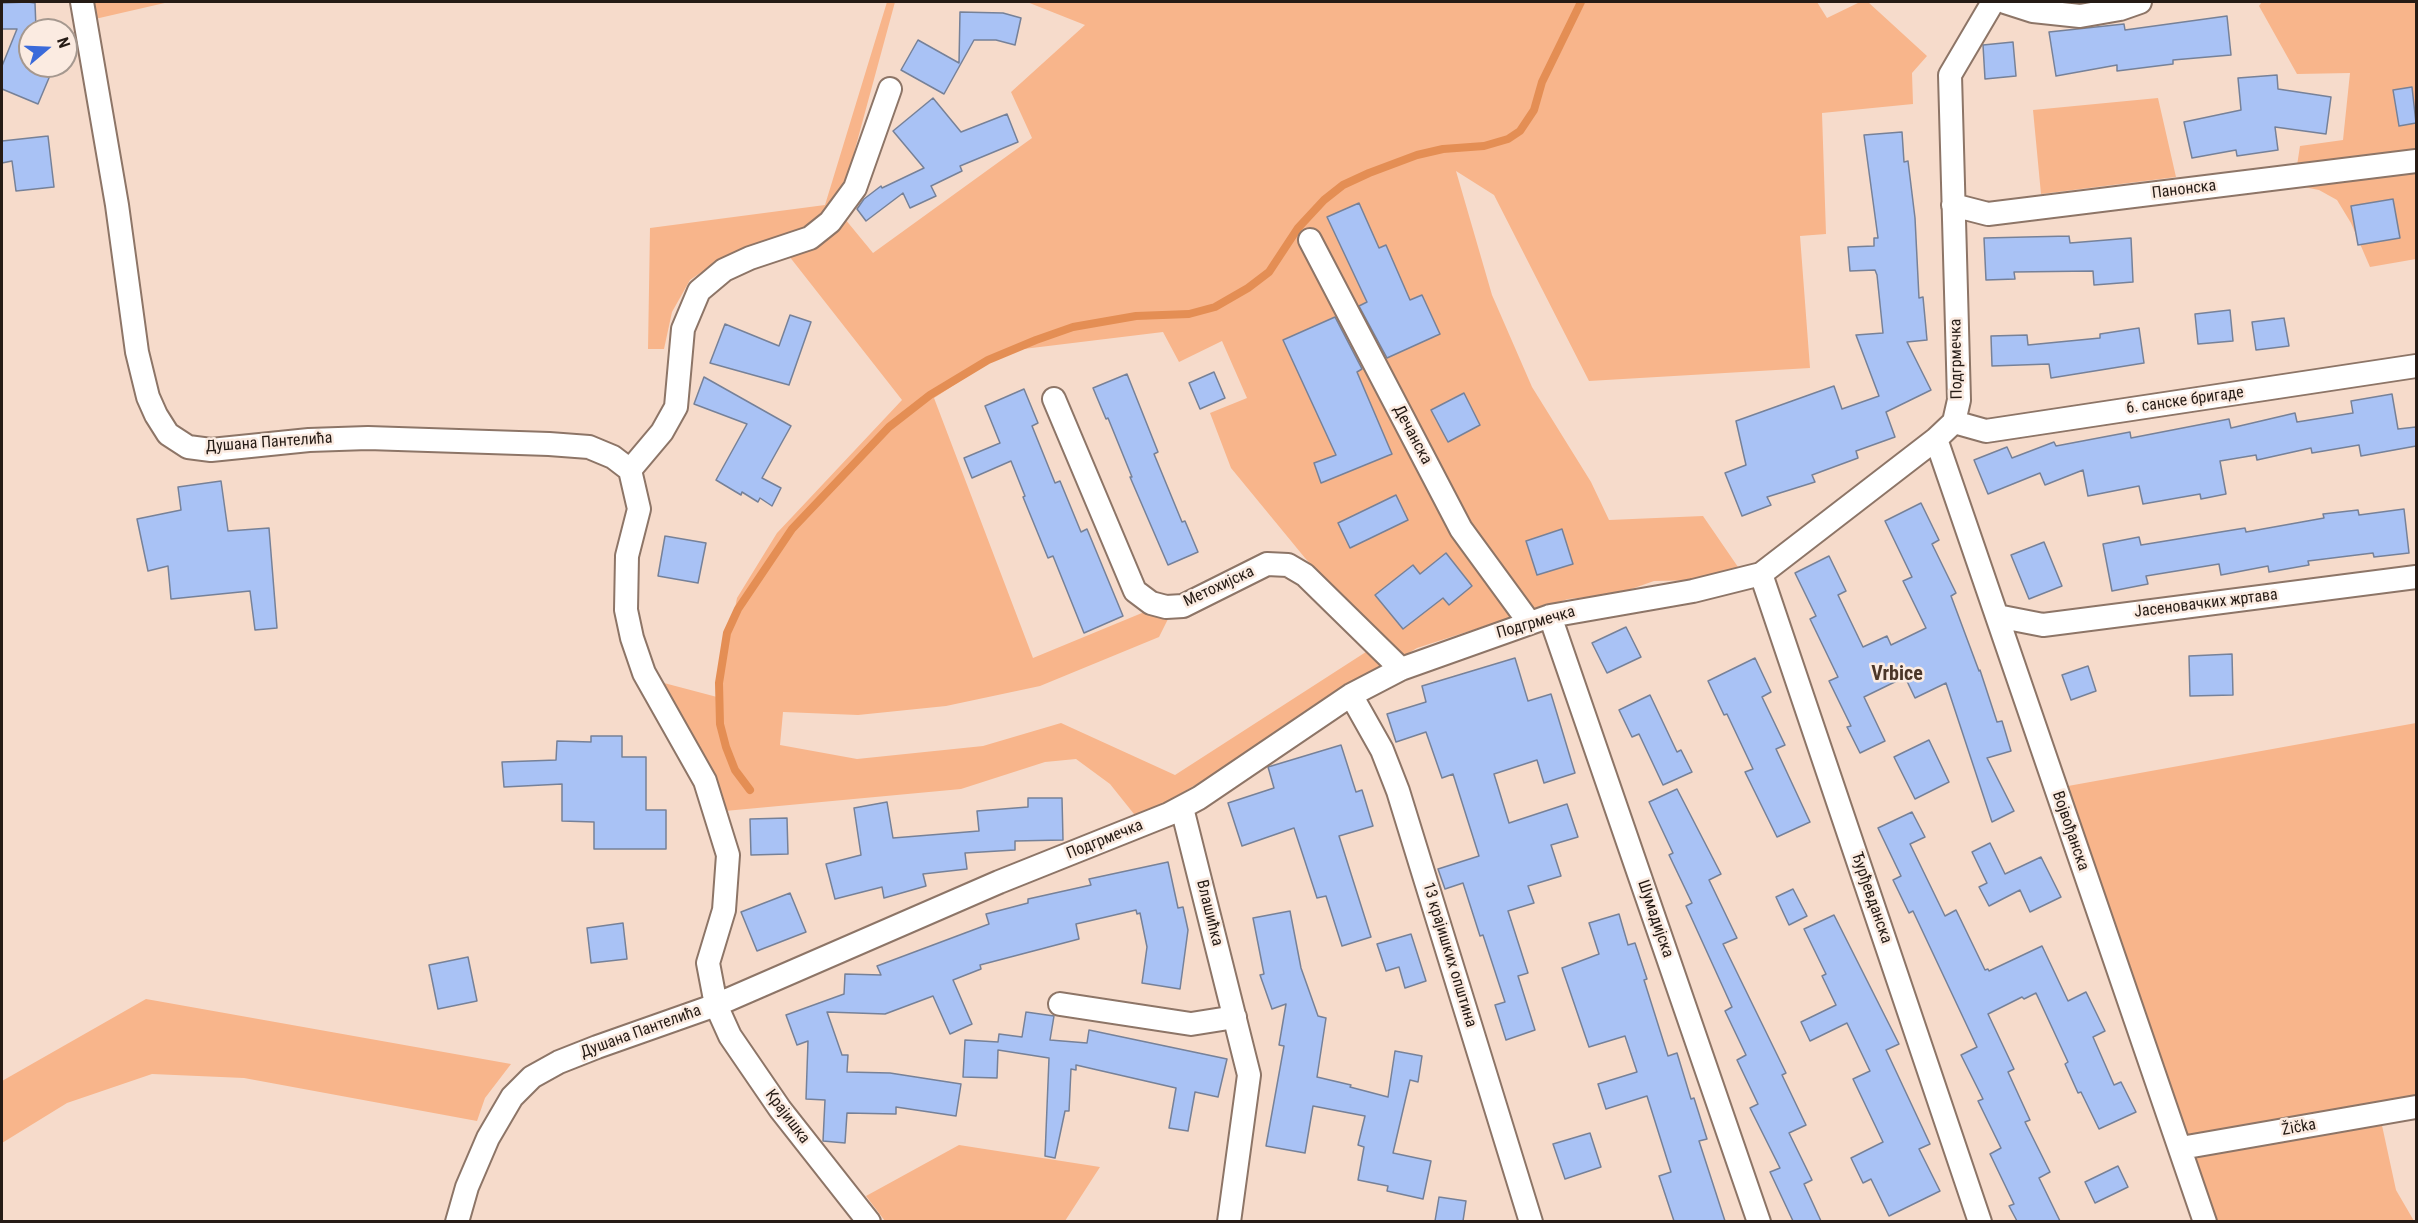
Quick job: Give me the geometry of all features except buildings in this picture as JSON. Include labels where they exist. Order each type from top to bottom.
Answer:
[{"type":"street","name":"Душана Пантелића","points":[[82,2],[119,216],[137,352],[148,397],[156,416],[168,434],[188,447],[211,450],[309,440],[368,438],[588,447],[613,457],[630,470],[639,509],[627,556],[626,610],[632,638],[644,674],[705,781],[728,855],[724,910],[708,963],[716,1005],[597,1047],[559,1062],[532,1077],[512,1097],[488,1138],[467,1187],[457,1221]]},
{"type":"street","name":"Подгрмечка","points":[[716,1005],[999,882],[1106,841],[1182,808],[1351,695],[1401,669],[1540,619],[1693,591],[1761,573],[1936,440],[1954,422],[1959,400],[1950,75],[1993,2]]},
{"type":"street","points":[[2005,2],[2033,11],[2080,16],[2120,9],[2140,2]]},
{"type":"street","points":[[630,470],[663,432],[676,407],[683,329],[699,291],[724,270],[750,258],[810,238],[830,222],[855,188],[890,89]]},
{"type":"street","name":"Панонска","points":[[1953,205],[1988,214],[2416,161]]},
{"type":"street","name":"Дечанска","points":[[1310,240],[1461,529],[1540,619]]},
{"type":"street","name":"6. санске бригаде","points":[[1954,422],[1986,431],[2416,366]]},
{"type":"street","name":"Метохијска","points":[[1054,399],[1135,591],[1151,603],[1166,607],[1183,606],[1267,564],[1288,565],[1305,574],[1401,669]]},
{"type":"street","name":"Војвођанска","points":[[1936,440],[2205,1221]]},
{"type":"street","name":"Ђурђевданска","points":[[1761,573],[1980,1221]]},
{"type":"street","name":"Јасеновачких жртава","points":[[1997,616],[2043,625],[2416,577]]},
{"type":"street","name":"Шумадијска","points":[[1540,619],[1759,1221]]},
{"type":"street","name":"13 крајишких општина","points":[[1351,695],[1382,750],[1398,790],[1531,1221]]},
{"type":"street","name":"Влашићка","points":[[1182,808],[1249,1076],[1229,1221]]},
{"type":"street","points":[[1060,1004],[1191,1024],[1235,1017]]},
{"type":"street","name":"Крајишка","points":[[716,1005],[730,1036],[780,1109],[869,1221]]},
{"type":"street","name":"Žička","points":[[2181,1148],[2416,1107]]},
{"type":"shaded area","points":[[90,2],[169,2],[95,19]]},
{"type":"shaded area","points":[[887,2],[895,2],[839,208],[817,227],[716,262],[690,280],[672,312],[664,349],[648,349],[650,228],[825,205]]},
{"type":"shaded area","points":[[1027,2],[1817,2],[1827,18],[1860,2],[1868,2],[1927,56],[1912,73],[1913,104],[1822,113],[1826,234],[1800,236],[1810,368],[1589,381],[1494,195],[1456,171],[1492,295],[1532,387],[1591,482],[1609,520],[1703,516],[1738,567],[1702,580],[1654,581],[1617,594],[1568,599],[1417,648],[1400,658],[1305,558],[1231,468],[1210,413],[1247,398],[1222,341],[1179,362],[1163,332],[1007,351],[934,398],[1033,658],[1154,608],[1170,615],[1159,637],[1040,686],[946,706],[858,715],[783,712],[780,745],[857,759],[983,746],[1061,723],[1175,775],[1369,650],[1386,665],[1277,730],[1217,772],[1138,819],[1110,784],[1076,759],[1045,762],[961,789],[725,811],[664,683],[717,697],[737,598],[777,533],[902,400],[789,256],[845,219],[873,253],[1032,138],[1011,92],[1085,25]]},
{"type":"shaded area","points":[[2262,2],[2416,2],[2416,259],[2370,267],[2351,223],[2337,200],[2319,190],[2294,185],[2300,146],[2343,140],[2350,73],[2297,74],[2259,6]]},
{"type":"shaded area","points":[[2158,98],[2176,177],[2041,194],[2033,110]]},
{"type":"shaded area","points":[[2416,723],[2416,1094],[2378,1107],[2396,1190],[2414,1221],[2212,1221],[2057,788]]},
{"type":"shaded area","points":[[146,999],[511,1064],[485,1098],[477,1121],[244,1078],[152,1074],[67,1103],[2,1143],[2,1081]]},
{"type":"shaded area","points":[[959,1145],[1100,1167],[1065,1221],[885,1221],[866,1196]]},
{"type":"waterway","points":[[750,790],[735,770],[720,724],[719,683],[727,633],[738,609],[792,529],[889,427],[930,395],[988,360],[1036,340],[1073,327],[1136,316],[1189,314],[1215,307],[1248,288],[1269,272],[1298,228],[1324,200],[1343,185],[1417,155],[1443,149],[1484,146],[1508,139],[1520,131],[1534,110],[1542,82],[1581,2]]},
{"type":"district","name":"Vrbice","points":[[1897,675]]}]
